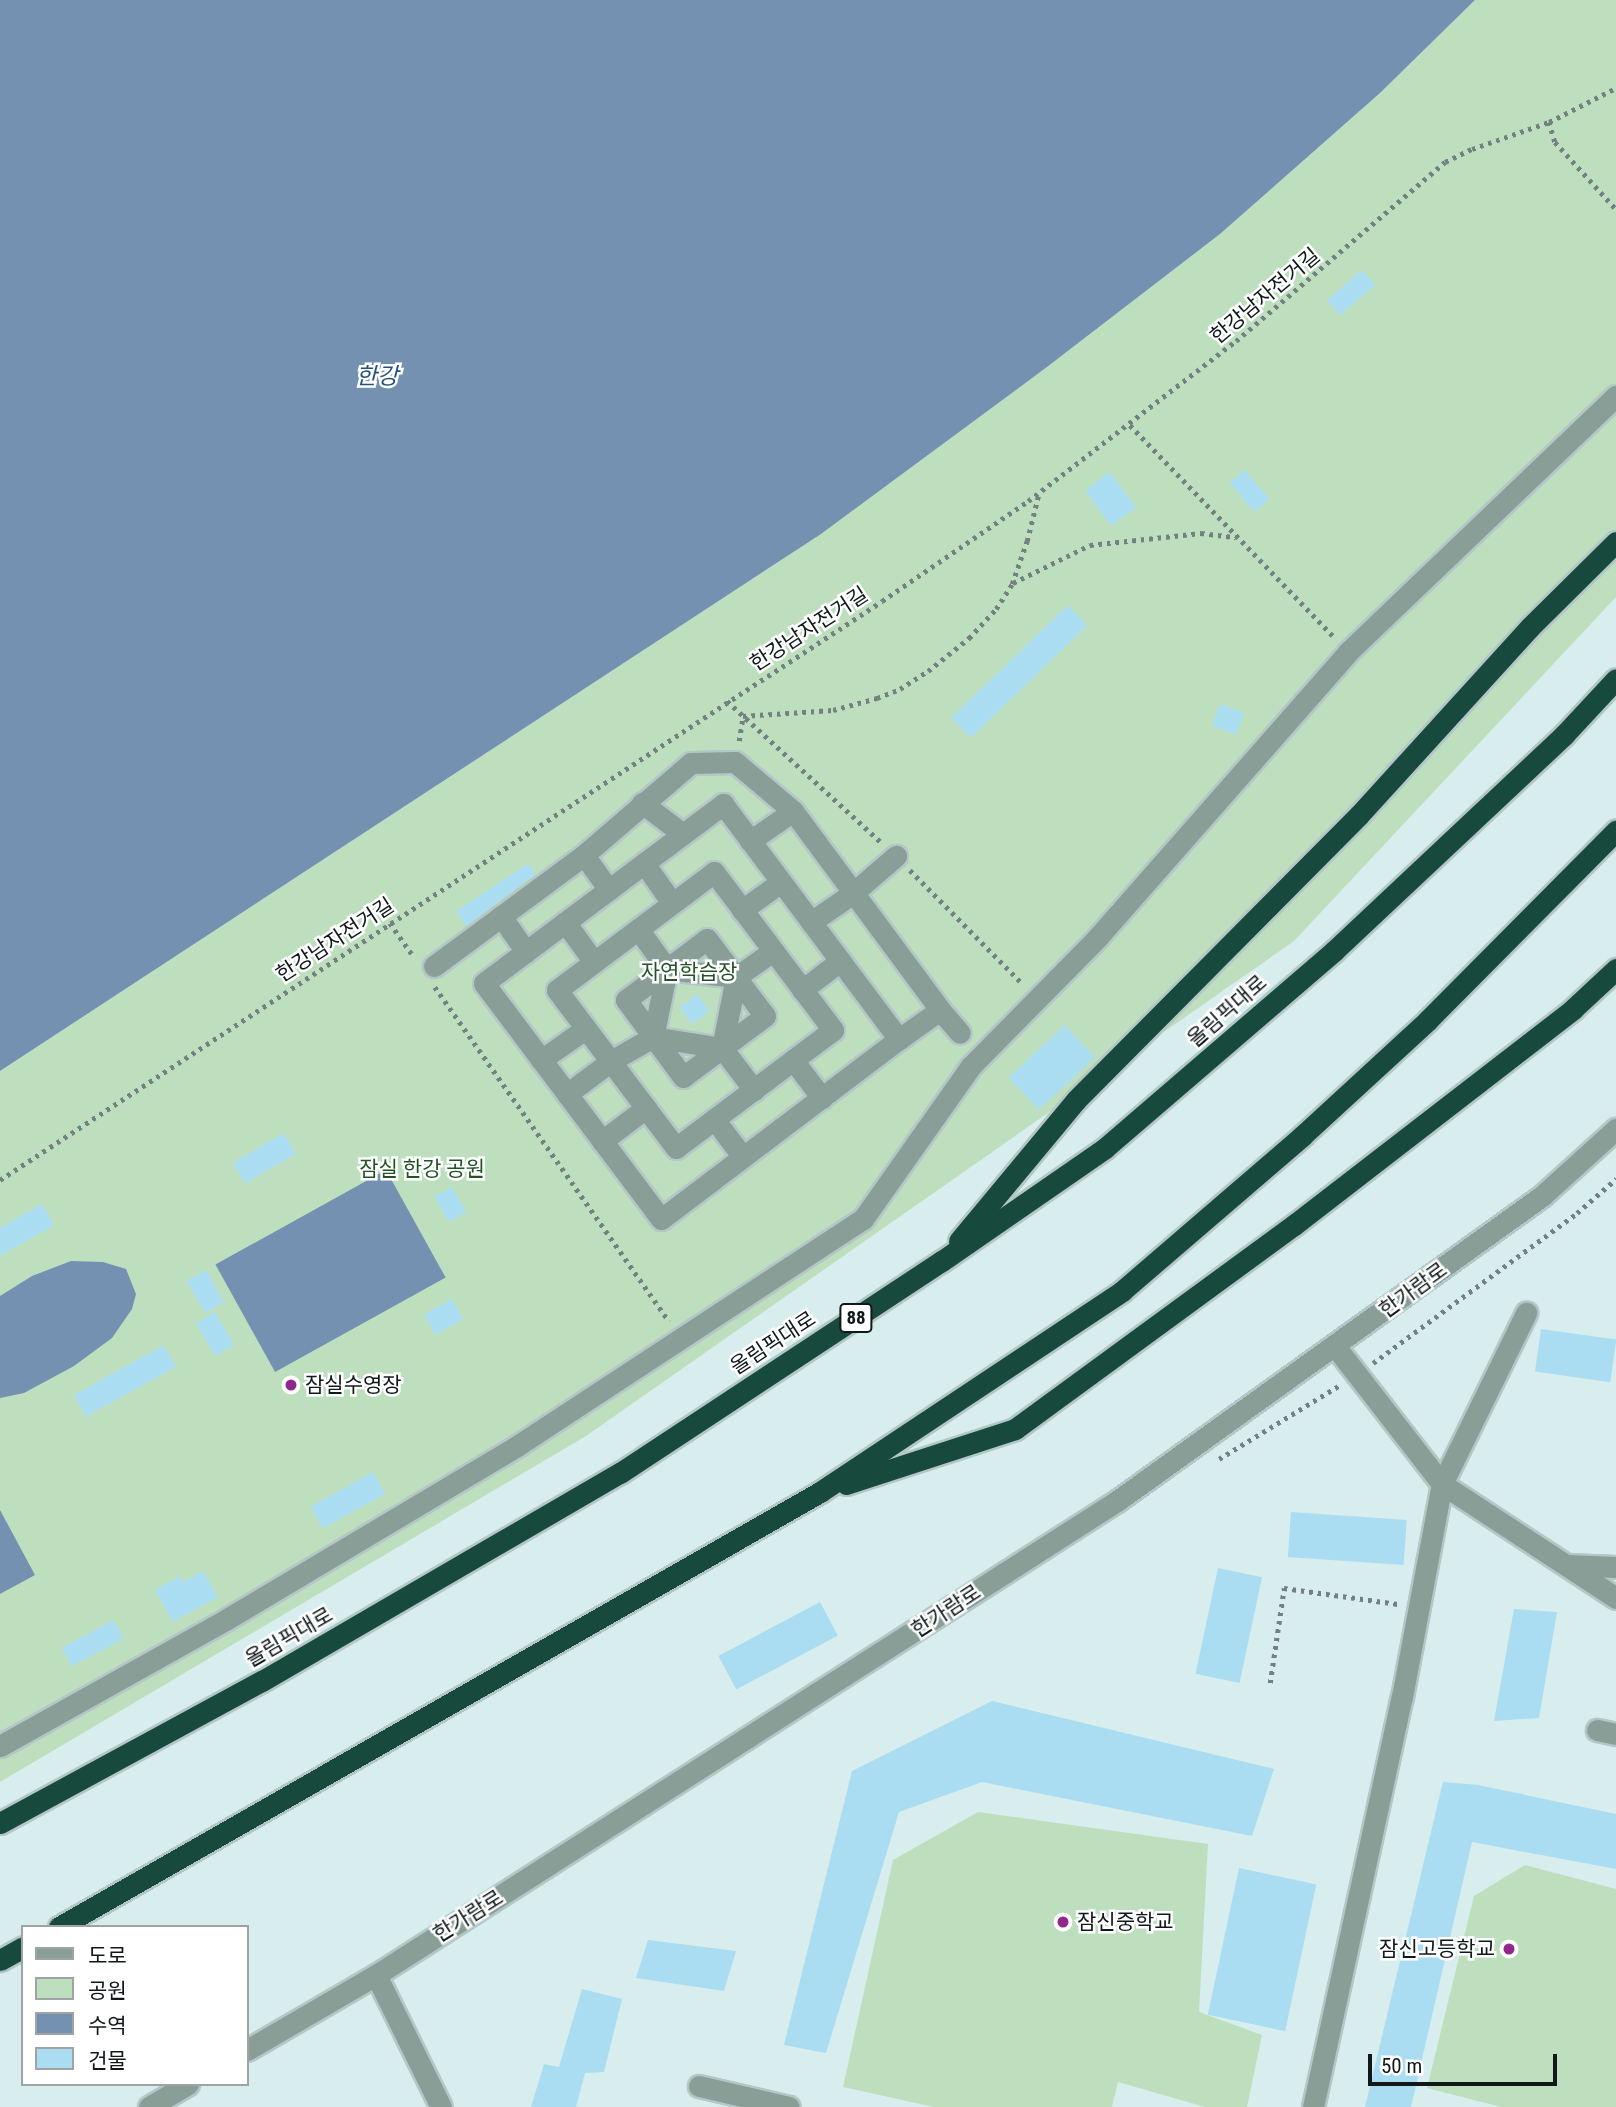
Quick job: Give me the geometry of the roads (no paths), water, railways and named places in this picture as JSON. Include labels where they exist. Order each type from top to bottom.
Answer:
[{"type":"highway","points":[[942,1261],[1076,1101],[1359,815],[1530,627],[1616,541]]},
{"type":"highway","name":"올림픽대로","points":[[0,1823],[262,1681],[620,1473],[942,1261],[1105,1148],[1334,951],[1524,773],[1616,679]]},
{"type":"highway","points":[[62,1925],[820,1492],[1122,1291],[1302,1136],[1428,1020],[1616,831]]},
{"type":"highway","points":[[820,1492],[1015,1429],[1294,1224],[1573,1009],[1616,969]]},
{"type":"highway","points":[[0,1960],[21,1948]]},
{"type":"street","points":[[0,1746],[227,1619],[494,1460],[863,1219],[971,1066],[1098,937],[1348,652],[1616,396]]},
{"type":"street","points":[[429,971],[584,855],[691,763],[735,762],[793,811],[940,1010],[960,1033]]},
{"type":"street","points":[[642,803],[683,834]]},
{"type":"street","points":[[899,1039],[723,804],[484,983],[662,1219],[940,1010]]},
{"type":"street","points":[[750,841],[793,811]]},
{"type":"street","points":[[584,855],[608,890]]},
{"type":"street","points":[[811,922],[853,893],[896,856]]},
{"type":"street","points":[[645,863],[673,903]]},
{"type":"street","points":[[714,872],[832,1030],[676,1148],[556,990],[673,903],[714,872]]},
{"type":"street","points":[[742,910],[781,881]]},
{"type":"street","points":[[501,916],[526,952]]},
{"type":"street","points":[[565,922],[594,962]]},
{"type":"street","points":[[638,929],[667,969],[736,977],[773,951]]},
{"type":"street","points":[[707,939],[736,977],[765,1016],[683,1077],[625,1000],[707,939]]},
{"type":"street","points":[[802,990],[840,961]]},
{"type":"street","points":[[653,1037],[667,969]]},
{"type":"street","points":[[722,1048],[736,977]]},
{"type":"street","points":[[541,1060],[585,1029]]},
{"type":"street","points":[[567,1094],[611,1061],[653,1037],[722,1048],[754,1090]]},
{"type":"street","points":[[793,1060],[822,1098]]},
{"type":"street","points":[[602,1141],[646,1108]]},
{"type":"street","points":[[714,1119],[743,1157]]},
{"type":"street","name":"한가람로","points":[[248,2049],[376,1975],[1117,1501],[1542,1196],[1616,1129]]},
{"type":"street","points":[[1312,2107],[1419,1607],[1442,1484],[1525,1313]]},
{"type":"street","points":[[1335,1346],[1442,1484],[1616,1598]]},
{"type":"street","points":[[1563,1565],[1616,1567]]},
{"type":"street","points":[[376,1975],[441,2107]]},
{"type":"street","points":[[149,2107],[185,2086]]},
{"type":"street","points":[[699,2086],[789,2107]]},
{"type":"water","name":"한강","points":[[0,0],[1475,0],[1380,93],[1220,234],[1047,367],[821,534],[0,1071]]},
{"type":"water","points":[[386,1170],[446,1278],[275,1372],[215,1265]]},
{"type":"water","points":[[71,1261],[103,1262],[126,1269],[136,1294],[132,1309],[112,1338],[74,1366],[24,1393],[0,1398],[0,1296],[32,1276]]},
{"type":"water","points":[[0,1510],[35,1575],[0,1594]]},
{"type":"place","name":"잠실수영장","points":[[291,1385]]},
{"type":"place","name":"잠신중학교","points":[[1063,1922]]},
{"type":"place","name":"잠신고등학교","points":[[1509,1949]]},
{"type":"park label","name":"자연학습장","points":[[689,972]]},
{"type":"park label","name":"잠실 한강 공원","points":[[422,1169]]}]
